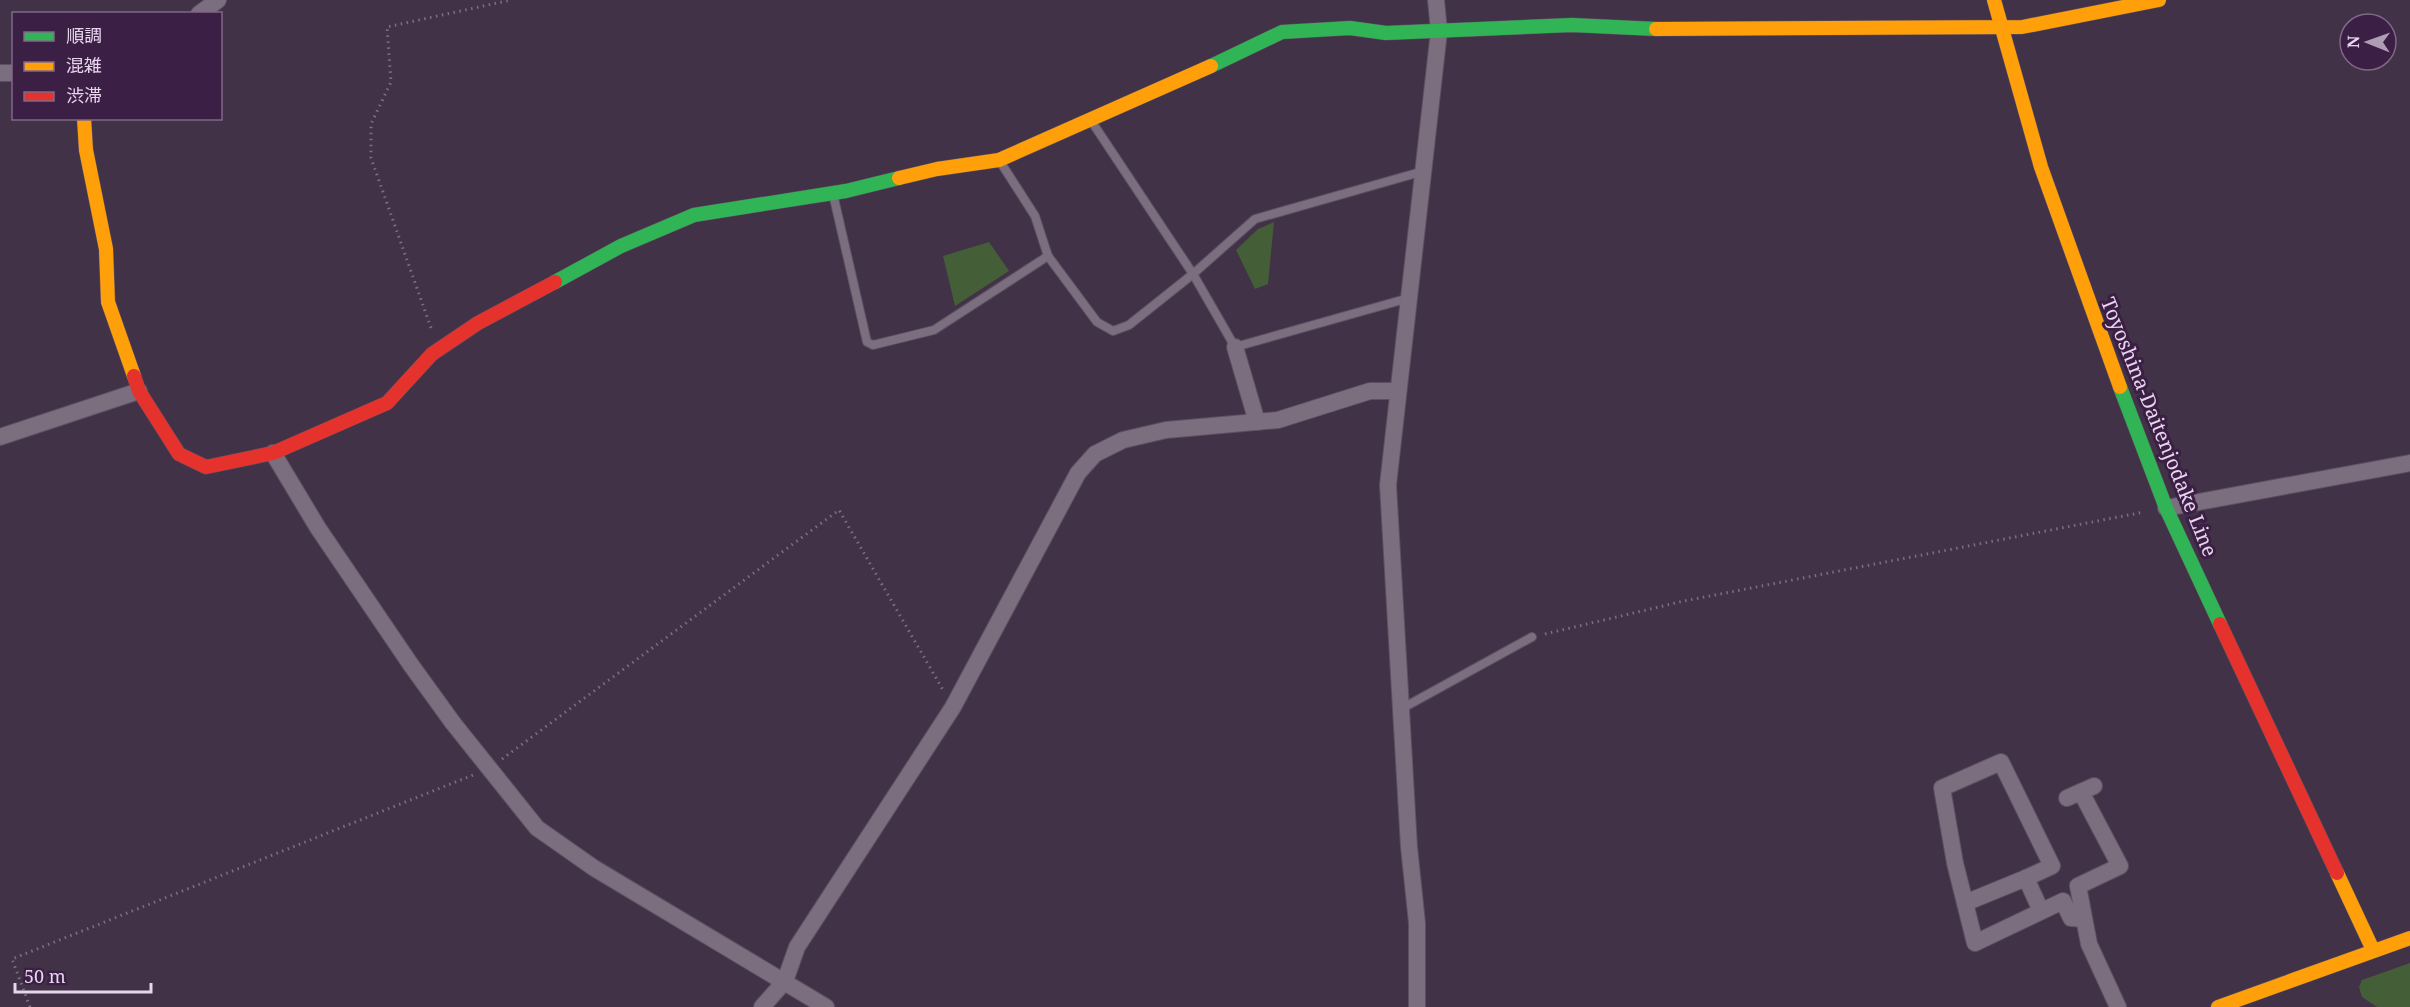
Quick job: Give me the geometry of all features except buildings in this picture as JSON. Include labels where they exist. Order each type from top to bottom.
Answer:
[{"type":"main road","name":"Toyoshina-Daitenjodake Line","points":[[1994,0],[2067,248],[2166,508],[2373,950]]},
{"type":"main road","points":[[84,120],[86,150],[106,249],[108,302],[139,391],[179,454],[206,467],[273,453],[387,404],[439,350],[478,323],[621,246],[694,215],[833,194],[937,168],[999,159],[1091,120],[1282,32],[1350,28],[1386,33],[1572,24],[1656,29],[2001,28],[2022,27],[2159,0]]},
{"type":"main road","points":[[2218,1007],[2410,938]]},
{"type":"street","points":[[202,12],[218,0]]},
{"type":"street","points":[[1417,1007],[1417,923],[1409,847],[1388,485],[1439,31],[1436,0]]},
{"type":"street","points":[[1235,346],[1257,422]]},
{"type":"street","points":[[0,437],[139,391]]},
{"type":"street","points":[[762,1007],[785,981],[797,947],[952,707],[1078,472],[1095,454],[1123,440],[1166,430],[1278,420],[1370,391],[1398,391]]},
{"type":"street","points":[[273,453],[318,528],[398,645],[489,769],[537,828],[594,868],[825,1007]]},
{"type":"street","points":[[2166,508],[2410,463]]},
{"type":"street","points":[[1965,903],[2052,866],[2001,762],[1942,789],[1955,863],[1965,903],[1975,943],[2063,901],[2071,918],[2084,919]]},
{"type":"street","points":[[2080,792],[2120,866],[2078,886],[2089,944],[2118,1007]]},
{"type":"street","points":[[2026,878],[2041,911]]},
{"type":"lane","points":[[1091,120],[1193,274],[1235,346],[1409,298]]},
{"type":"lane","points":[[999,159],[1035,216],[1048,256],[1097,322],[1113,331],[1129,326],[1255,219],[1424,170]]},
{"type":"lane","points":[[833,194],[867,342],[873,345],[934,330],[1048,256]]},
{"type":"lane","points":[[1401,709],[1532,637]]},
{"type":"path","points":[[439,350],[371,158],[371,124],[391,82],[387,27],[511,0]]},
{"type":"path","points":[[1532,637],[1684,601],[2166,508]]},
{"type":"path","points":[[30,1007],[12,959],[489,769],[839,510],[952,707]]},
{"type":"green space","points":[[1274,222],[1268,284],[1255,289],[1236,250],[1258,229]]},
{"type":"green space","points":[[989,242],[1009,271],[955,306],[943,256]]},
{"type":"green space","points":[[2410,963],[2410,1007],[2377,1007],[2362,997],[2359,987],[2362,980]]},
{"type":"traffic: fast","points":[[1211,66],[1282,32],[1350,28],[1386,33],[1572,25],[1656,29]]},
{"type":"traffic: fast","points":[[555,282],[621,246],[694,215],[846,191],[899,178]]},
{"type":"traffic: fast","points":[[2120,387],[2166,508],[2220,624]]},
{"type":"traffic: slow","points":[[1994,0],[2041,167],[2120,387]]},
{"type":"traffic: slow","points":[[1656,29],[2022,27],[2159,0]]},
{"type":"traffic: slow","points":[[899,178],[937,169],[999,160],[1211,66]]},
{"type":"traffic: slow","points":[[84,120],[86,150],[106,249],[108,302],[134,376]]},
{"type":"traffic: slow","points":[[2337,873],[2373,950]]},
{"type":"traffic: slow","points":[[2218,1007],[2410,938]]},
{"type":"traffic: jam","points":[[134,376],[139,391],[179,454],[206,467],[273,453],[387,403],[432,354],[478,323],[555,282]]},
{"type":"traffic: jam","points":[[2220,624],[2337,873]]}]
